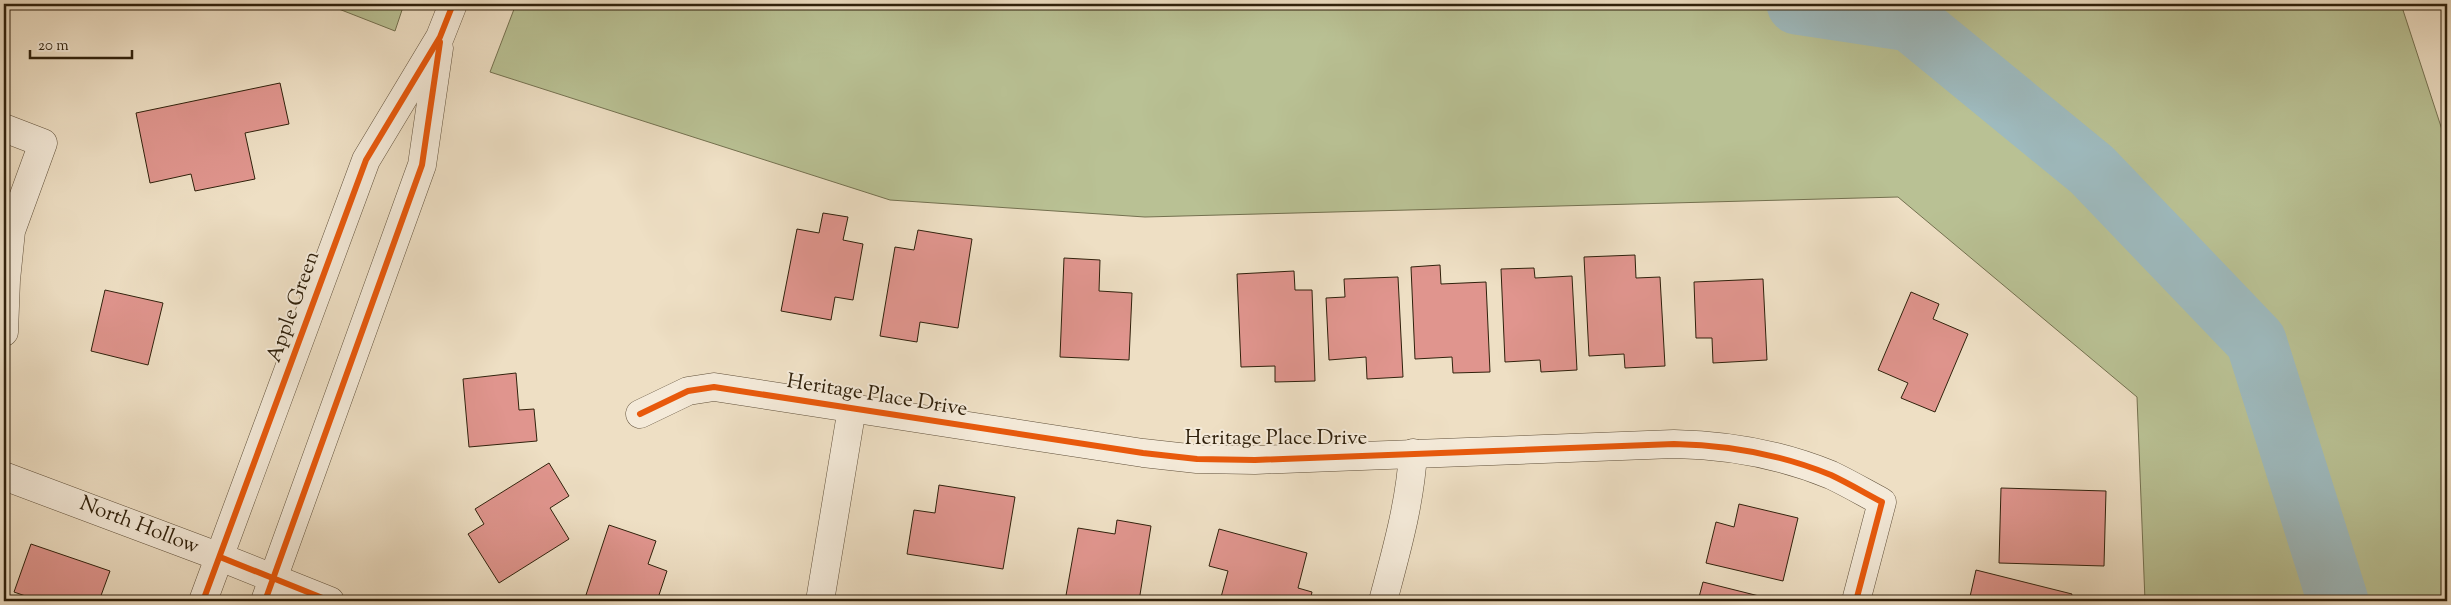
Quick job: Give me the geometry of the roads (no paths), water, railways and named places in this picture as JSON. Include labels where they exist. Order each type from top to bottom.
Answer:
[{"type":"street","name":"Apple Green","points":[[203,601],[366,160],[440,37],[453,4]]},
{"type":"street","name":"Apple Green","points":[[270,590],[422,165],[440,37]]},
{"type":"street","points":[[4,128],[42,142],[12,231],[6,280],[4,332]]},
{"type":"street","name":"Heritage Place Drive","points":[[640,414],[688,391],[714,386],[1197,459],[1255,460],[1664,444],[1719,445],[1752,450],[1783,458],[1831,476],[1882,502],[1856,601]]},
{"type":"street","points":[[820,601],[852,408]]},
{"type":"street","points":[[1384,601],[1406,517],[1411,488],[1413,453]]},
{"type":"street","name":"North Hollow","points":[[4,476],[220,557],[270,590],[330,601]]},
{"type":"waterway","points":[[1797,4],[1910,21],[2092,170],[2256,341],[2338,601]]}]
